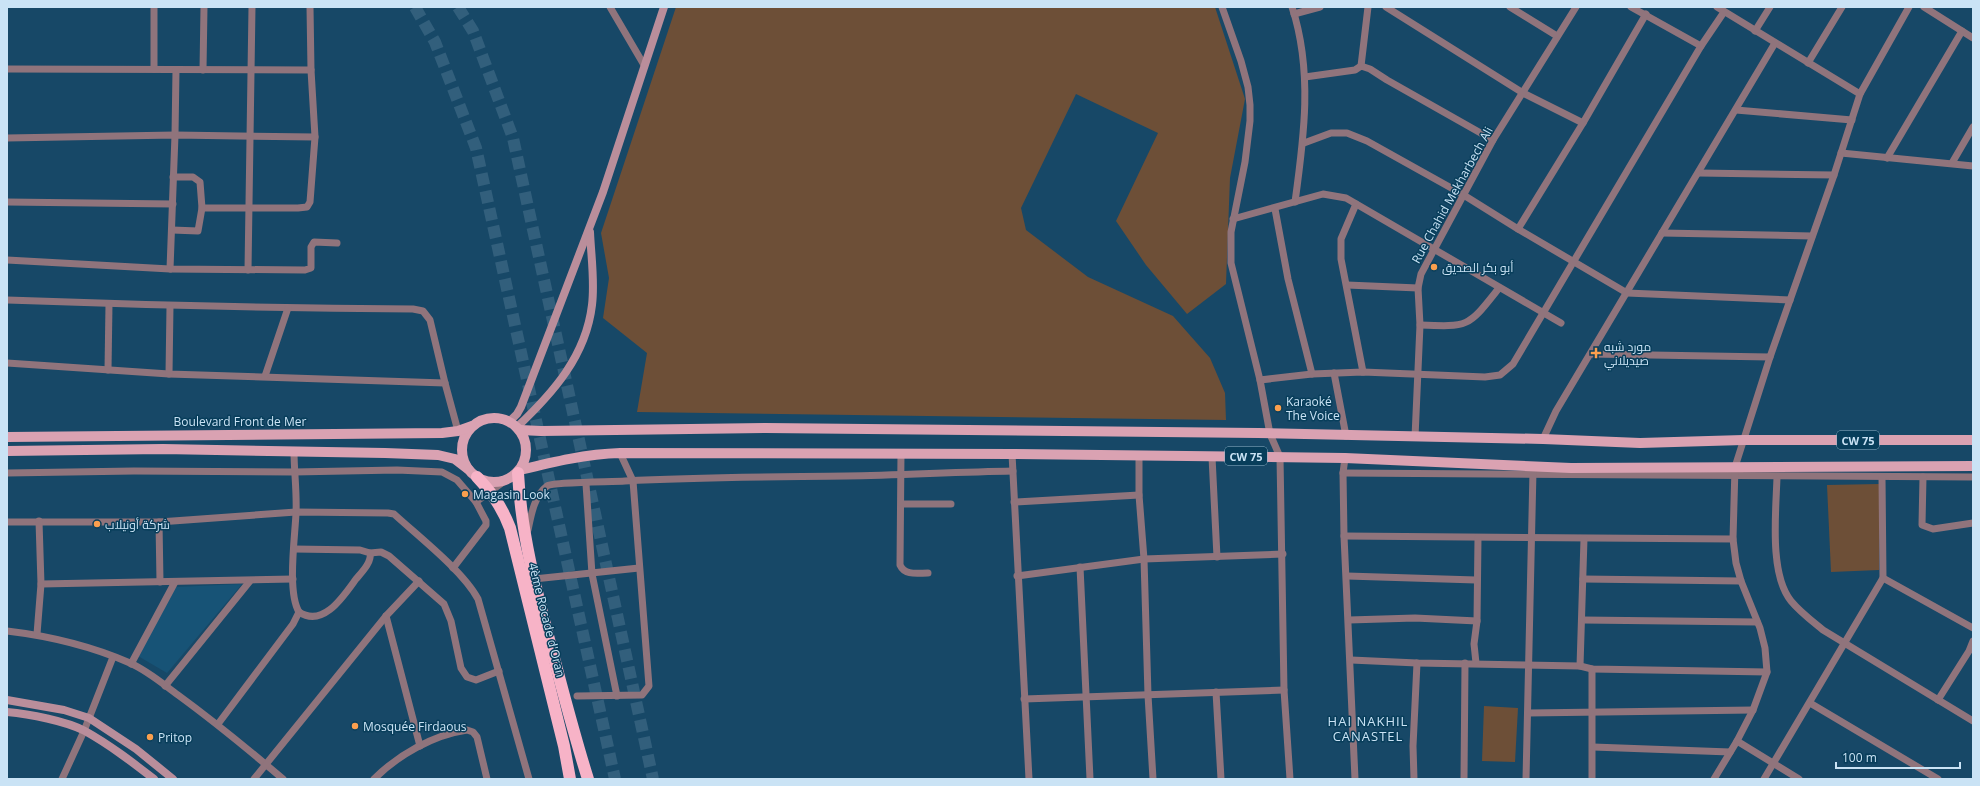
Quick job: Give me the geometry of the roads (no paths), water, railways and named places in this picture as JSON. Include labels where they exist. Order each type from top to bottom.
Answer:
[{"type":"highway","name":"4ème Rocade d'Oran","points":[[519,472],[520,505],[534,579],[576,742],[588,779]]},
{"type":"highway","name":"4ème Rocade d'Oran","points":[[472,473],[490,491],[503,509],[510,528],[564,746],[570,779]]},
{"type":"main road","points":[[7,451],[163,449],[438,455],[454,459],[472,473],[491,482],[506,480],[519,472],[525,459],[527,449],[525,439],[516,426],[518,414],[590,229],[664,7]]},
{"type":"main road","points":[[516,426],[534,411],[568,371],[585,335],[592,305],[593,291],[590,229]]},
{"type":"main road","points":[[472,473],[461,451],[466,433],[478,421],[494,417],[516,426],[540,431],[766,428],[1270,434],[1415,438],[1543,439],[1640,443],[1743,440]]},
{"type":"main road","name":"Boulevard Front de Mer","points":[[7,437],[458,431],[472,426]]},
{"type":"main road","name":"CW 75","points":[[1743,440],[1973,440]]},
{"type":"main road","name":"CW 75","points":[[519,472],[600,453],[620,452],[901,453],[1345,458],[1533,471],[1736,471],[1973,466]]},
{"type":"main road","points":[[7,700],[64,710],[89,718],[136,749],[173,779]]},
{"type":"main road","points":[[7,712],[58,722],[84,730],[132,761],[154,779]]},
{"type":"street","points":[[154,7],[154,69]]},
{"type":"street","points":[[204,7],[204,70]]},
{"type":"street","points":[[248,270],[252,7]]},
{"type":"street","points":[[202,208],[307,207],[312,197],[314,137],[310,7]]},
{"type":"street","points":[[610,7],[644,65]]},
{"type":"street","points":[[1222,7],[1248,87],[1250,105],[1250,121],[1245,162],[1230,241],[1231,263],[1260,380],[1270,434],[1280,457],[1283,554],[1284,690],[1290,779]]},
{"type":"street","points":[[1295,202],[1304,143],[1306,86],[1293,10],[1320,7]]},
{"type":"street","points":[[1305,77],[1355,70],[1361,66],[1368,7]]},
{"type":"street","points":[[1386,7],[1524,93],[1583,123]]},
{"type":"street","points":[[1510,7],[1557,36]]},
{"type":"street","name":"Rue Chahid Mekharbech Ali","points":[[1415,438],[1420,324],[1418,288],[1421,274],[1462,194],[1493,140],[1524,93],[1557,36],[1576,7]]},
{"type":"street","points":[[1631,7],[1701,46]]},
{"type":"street","points":[[1717,7],[1860,94]]},
{"type":"street","points":[[1755,31],[1770,7]]},
{"type":"street","points":[[1808,63],[1842,7]]},
{"type":"street","points":[[1714,779],[1737,741],[1753,710],[1767,672],[1765,648],[1758,622],[1741,581],[1736,563],[1733,539],[1736,471],[1743,440],[1770,357],[1834,175],[1860,94],[1909,7]]},
{"type":"street","points":[[1924,7],[1973,38]]},
{"type":"street","points":[[1260,380],[1312,374],[1363,372],[1417,373],[1485,377],[1500,375],[1512,364],[1544,313],[1701,46],[1724,12]]},
{"type":"street","points":[[1518,229],[1583,123],[1646,14]]},
{"type":"street","points":[[1887,158],[1962,31]]},
{"type":"street","points":[[1543,439],[1556,411],[1775,43]]},
{"type":"street","points":[[1361,66],[1370,69],[1493,140]]},
{"type":"street","points":[[7,69],[311,70]]},
{"type":"street","points":[[170,269],[176,70]]},
{"type":"street","points":[[1736,110],[1852,120]]},
{"type":"street","points":[[1952,163],[1973,127]]},
{"type":"street","points":[[1304,143],[1331,133],[1347,133],[1367,140],[1462,194],[1627,294],[1790,300]]},
{"type":"street","points":[[7,138],[250,135],[314,137]]},
{"type":"street","points":[[1841,153],[1973,166]]},
{"type":"street","points":[[1699,173],[1834,175]]},
{"type":"street","points":[[172,230],[198,231],[200,228],[202,208],[200,182],[193,177],[173,177]]},
{"type":"street","points":[[1233,219],[1323,194],[1346,198],[1433,250],[1561,323]]},
{"type":"street","points":[[7,202],[173,204]]},
{"type":"street","points":[[1356,204],[1341,239],[1341,259],[1363,372]]},
{"type":"street","points":[[1275,208],[1288,279],[1312,374]]},
{"type":"street","points":[[1662,233],[1812,236]]},
{"type":"street","points":[[7,260],[170,269],[309,270],[311,266],[313,244],[316,242],[337,243]]},
{"type":"street","points":[[1347,285],[1418,288]]},
{"type":"street","points":[[1420,324],[1452,326],[1470,321],[1481,311],[1499,288]]},
{"type":"street","points":[[7,300],[170,306],[413,309],[423,311],[430,320],[458,431]]},
{"type":"street","points":[[108,370],[109,304]]},
{"type":"street","points":[[169,374],[170,306]]},
{"type":"street","points":[[265,376],[288,308]]},
{"type":"street","points":[[1591,354],[1770,357]]},
{"type":"street","points":[[7,363],[169,374],[445,383]]},
{"type":"street","points":[[1334,373],[1346,436]]},
{"type":"street","points":[[294,451],[296,512],[293,579],[295,604],[298,612],[305,616],[314,617],[325,613],[334,606],[344,597],[367,564],[371,558],[370,553]]},
{"type":"street","points":[[577,696],[642,695],[649,686],[638,568],[633,481],[620,452]]},
{"type":"street","points":[[901,453],[901,568],[910,573],[928,572]]},
{"type":"street","points":[[1012,454],[1017,576],[1029,779]]},
{"type":"street","points":[[1139,456],[1148,695],[1153,779]]},
{"type":"street","points":[[1212,456],[1217,557]]},
{"type":"street","points":[[1345,458],[1343,473],[1344,536],[1351,660],[1355,779]]},
{"type":"street","points":[[7,473],[134,471],[294,472],[397,470],[442,472],[457,480],[476,502],[483,515],[486,525],[453,568]]},
{"type":"street","points":[[526,536],[536,501],[547,486],[556,483],[586,484],[633,481],[1013,470]]},
{"type":"street","points":[[1343,473],[1533,471],[1530,665],[1526,779]]},
{"type":"street","points":[[1736,471],[1777,477],[1973,478]]},
{"type":"street","points":[[1777,477],[1778,575],[1790,600],[1803,614],[1844,644],[1973,721]]},
{"type":"street","points":[[1764,779],[1883,578],[1882,477]]},
{"type":"street","points":[[1923,477],[1922,525],[1933,529],[1973,523]]},
{"type":"street","points":[[476,502],[506,480]]},
{"type":"street","points":[[586,484],[592,574],[617,696]]},
{"type":"street","points":[[1014,502],[1140,495]]},
{"type":"street","points":[[902,504],[951,504]]},
{"type":"street","points":[[7,522],[159,522],[296,512],[391,513],[453,568],[469,584],[478,599],[529,779]]},
{"type":"street","points":[[37,634],[41,584],[39,521]]},
{"type":"street","points":[[159,522],[160,582]]},
{"type":"street","points":[[1344,536],[1733,539]]},
{"type":"street","points":[[1476,663],[1474,644],[1477,621],[1476,580],[1478,538]]},
{"type":"street","points":[[1580,666],[1583,620],[1584,539]]},
{"type":"street","points":[[294,549],[360,550],[370,553],[381,552],[389,556],[437,596],[447,609],[461,668],[467,677],[476,680],[499,671]]},
{"type":"street","points":[[1017,576],[1144,559],[1283,554]]},
{"type":"street","points":[[534,579],[638,568]]},
{"type":"street","points":[[1080,568],[1090,779]]},
{"type":"street","points":[[1347,576],[1476,580]]},
{"type":"street","points":[[1883,578],[1973,628]]},
{"type":"street","points":[[41,584],[293,579]]},
{"type":"street","points":[[165,686],[250,580]]},
{"type":"street","points":[[1584,580],[1741,581]]},
{"type":"street","points":[[254,779],[386,616],[419,581]]},
{"type":"street","points":[[131,664],[175,582]]},
{"type":"street","points":[[218,724],[292,624],[298,612]]},
{"type":"street","points":[[386,616],[420,746]]},
{"type":"street","points":[[1349,620],[1415,618],[1477,621]]},
{"type":"street","points":[[1583,620],[1758,622]]},
{"type":"street","points":[[7,632],[37,634],[131,664],[218,724],[283,779]]},
{"type":"street","points":[[1938,700],[1969,651],[1973,641]]},
{"type":"street","points":[[62,779],[84,730],[113,657]]},
{"type":"street","points":[[1351,660],[1417,663],[1580,666],[1592,669],[1767,672]]},
{"type":"street","points":[[1414,779],[1413,746],[1417,663]]},
{"type":"street","points":[[1464,779],[1465,663]]},
{"type":"street","points":[[1592,669],[1592,779]]},
{"type":"street","points":[[1024,699],[1284,690]]},
{"type":"street","points":[[1216,692],[1221,779]]},
{"type":"street","points":[[1810,703],[1938,779]]},
{"type":"street","points":[[1528,713],[1753,710]]},
{"type":"street","points":[[374,779],[382,771],[420,746],[463,731],[473,732],[477,737],[487,779]]},
{"type":"street","points":[[1737,741],[1799,779]]},
{"type":"street","points":[[1593,747],[1730,752]]},
{"type":"tunnel","points":[[415,7],[435,42],[476,148],[615,779]]},
{"type":"tunnel","points":[[458,7],[473,31],[513,138],[653,779]]},
{"type":"place","name":"أبو بكر الصديق","points":[[1434,267]]},
{"type":"place","name":"مورد شبه صيديلاني","points":[[1596,353]]},
{"type":"place","name":"Karaoké The Voice","points":[[1278,408]]},
{"type":"place","name":"Magasin Look","points":[[465,494]]},
{"type":"place","name":"شركة أونيلاب","points":[[97,524]]},
{"type":"place","name":"Mosquée Firdaous","points":[[355,726]]},
{"type":"place","name":"Pritop","points":[[150,737]]},
{"type":"district","name":"HAI NAKHIL CANASTEL","points":[[1368,728]]}]
